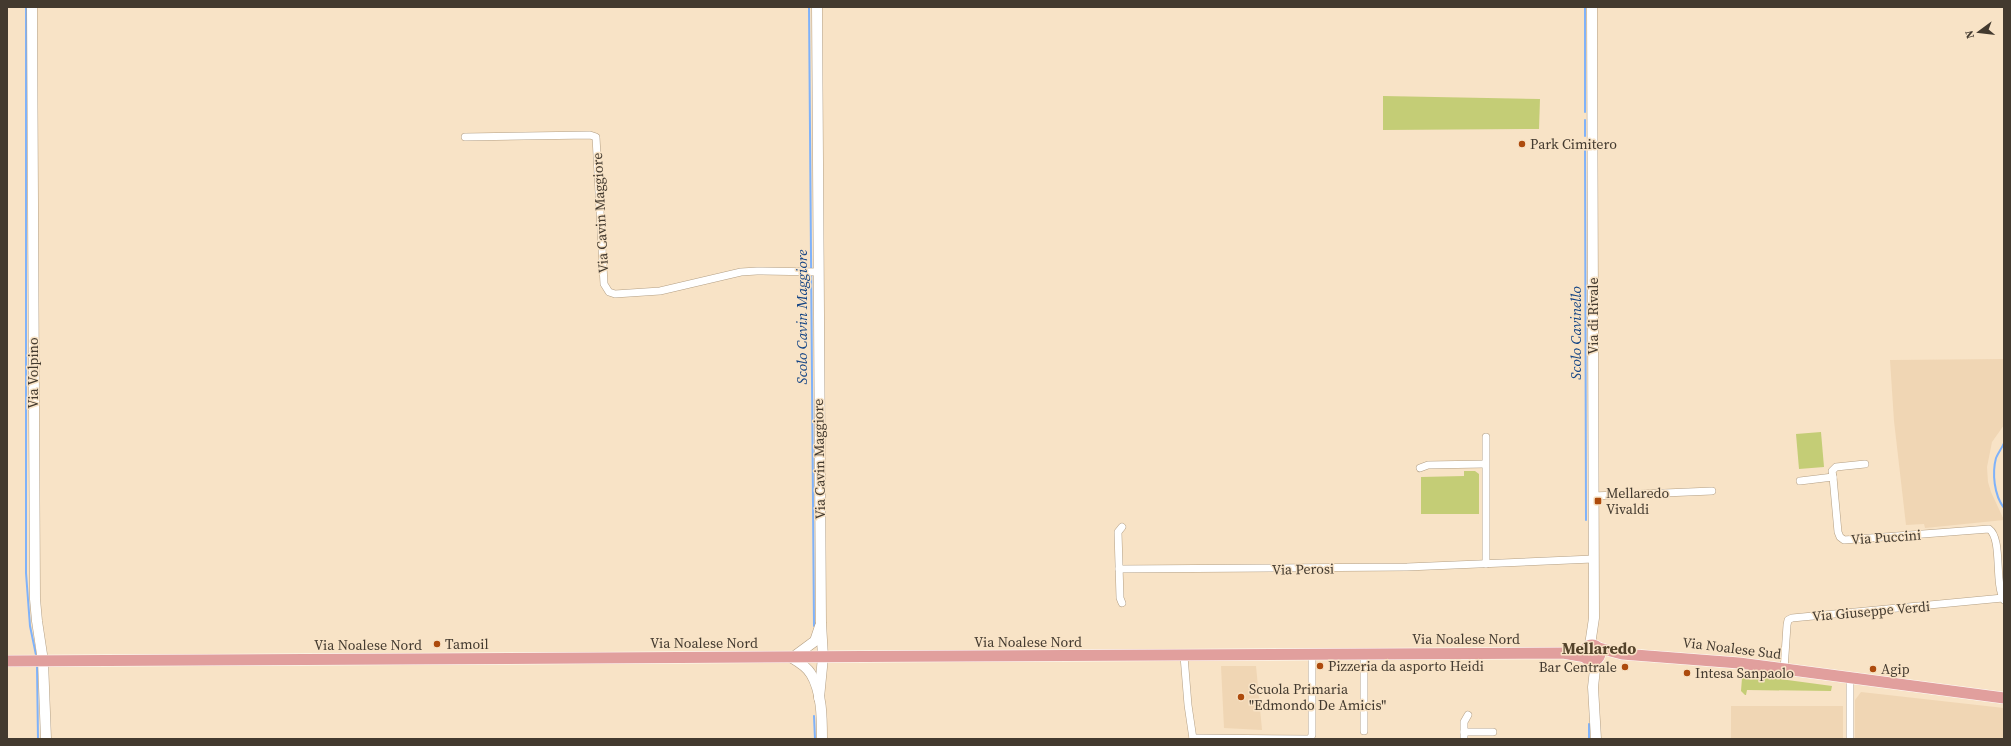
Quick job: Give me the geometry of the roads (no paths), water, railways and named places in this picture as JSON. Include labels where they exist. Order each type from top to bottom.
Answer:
[{"type":"main road","name":"Via Noalese Nord","points":[[7,661],[1593,653]]},
{"type":"main road","name":"Via Noalese Sud","points":[[1593,653],[1739,663],[2004,698]]},
{"type":"street","name":"Via Volpino","points":[[32,7],[35,599],[43,661],[46,739]]},
{"type":"street","name":"Via Cavin Maggiore","points":[[817,7],[812,272],[821,622],[819,698],[822,739]]},
{"type":"street","name":"Via di Rivale","points":[[1592,7],[1593,653]]},
{"type":"street","name":"Via Cavin Maggiore","points":[[465,137],[590,135],[596,137],[604,284],[609,292],[615,294],[660,291],[714,278],[757,271],[812,272]]},
{"type":"street","points":[[1486,437],[1486,564]]},
{"type":"street","points":[[1420,468],[1428,465],[1485,464]]},
{"type":"street","points":[[1800,481],[1833,477],[1832,471],[1836,467],[1865,464]]},
{"type":"street","name":"Via Puccini","points":[[1833,477],[1838,532],[1840,537],[1844,540],[1984,528],[1992,531]]},
{"type":"street","points":[[1593,496],[1712,491]]},
{"type":"street","points":[[1122,527],[1118,532],[1120,598],[1122,603]]},
{"type":"street","name":"Via Giuseppe Verdi","points":[[1784,670],[1787,625],[1788,620],[1792,618],[2003,599],[1998,576],[1995,538],[1992,531]]},
{"type":"street","name":"Via Perosi","points":[[1119,569],[1287,569],[1486,564],[1594,559]]},
{"type":"street","name":"Via Cavin Maggiore","points":[[820,657],[815,641],[821,622]]},
{"type":"street","points":[[812,674],[806,667],[792,658],[809,647],[815,641]]},
{"type":"street","points":[[1593,653],[1596,739]]},
{"type":"street","points":[[1184,656],[1188,704],[1193,738],[1310,739],[1312,735],[1312,655]]},
{"type":"street","points":[[1364,655],[1364,731]]},
{"type":"street","name":"Via Cavin Maggiore","points":[[819,698],[812,674],[813,664],[820,657]]},
{"type":"street","points":[[1850,678],[1850,739]]},
{"type":"street","points":[[1468,716],[1464,722],[1464,736],[1494,732]]},
{"type":"waterway","points":[[26,7],[26,573],[30,626],[36,655]]},
{"type":"waterway","name":"Scolo Cavin Maggiore","points":[[809,7],[814,626]]},
{"type":"waterway","name":"Scolo Cavinello","points":[[1585,7],[1585,112]]},
{"type":"waterway","name":"Scolo Cavinello","points":[[1585,120],[1585,136]]},
{"type":"waterway","name":"Scolo Cavinello","points":[[1585,146],[1586,520]]},
{"type":"waterway","points":[[2004,443],[1996,458],[1994,470],[1996,490],[2004,508]]},
{"type":"waterway","points":[[37,666],[38,739]]},
{"type":"waterway","name":"Scolo Cavin Maggiore","points":[[814,716],[815,739]]},
{"type":"waterway","name":"Scolo Cavinello","points":[[1589,724],[1589,739]]},
{"type":"place","name":"Park Cimitero","points":[[1522,144]]},
{"type":"place","name":"Mellaredo Vivaldi","points":[[1598,501]]},
{"type":"place","name":"Tamoil","points":[[437,644]]},
{"type":"place","name":"Pizzeria da asporto Heidi","points":[[1320,666]]},
{"type":"place","name":"Bar Centrale","points":[[1625,667]]},
{"type":"place","name":"Agip","points":[[1873,669]]},
{"type":"place","name":"Intesa Sanpaolo","points":[[1687,673]]},
{"type":"place","name":"Scuola Primaria \"Edmondo De Amicis\"","points":[[1241,697]]},
{"type":"district","name":"Mellaredo","points":[[1599,648]]}]
